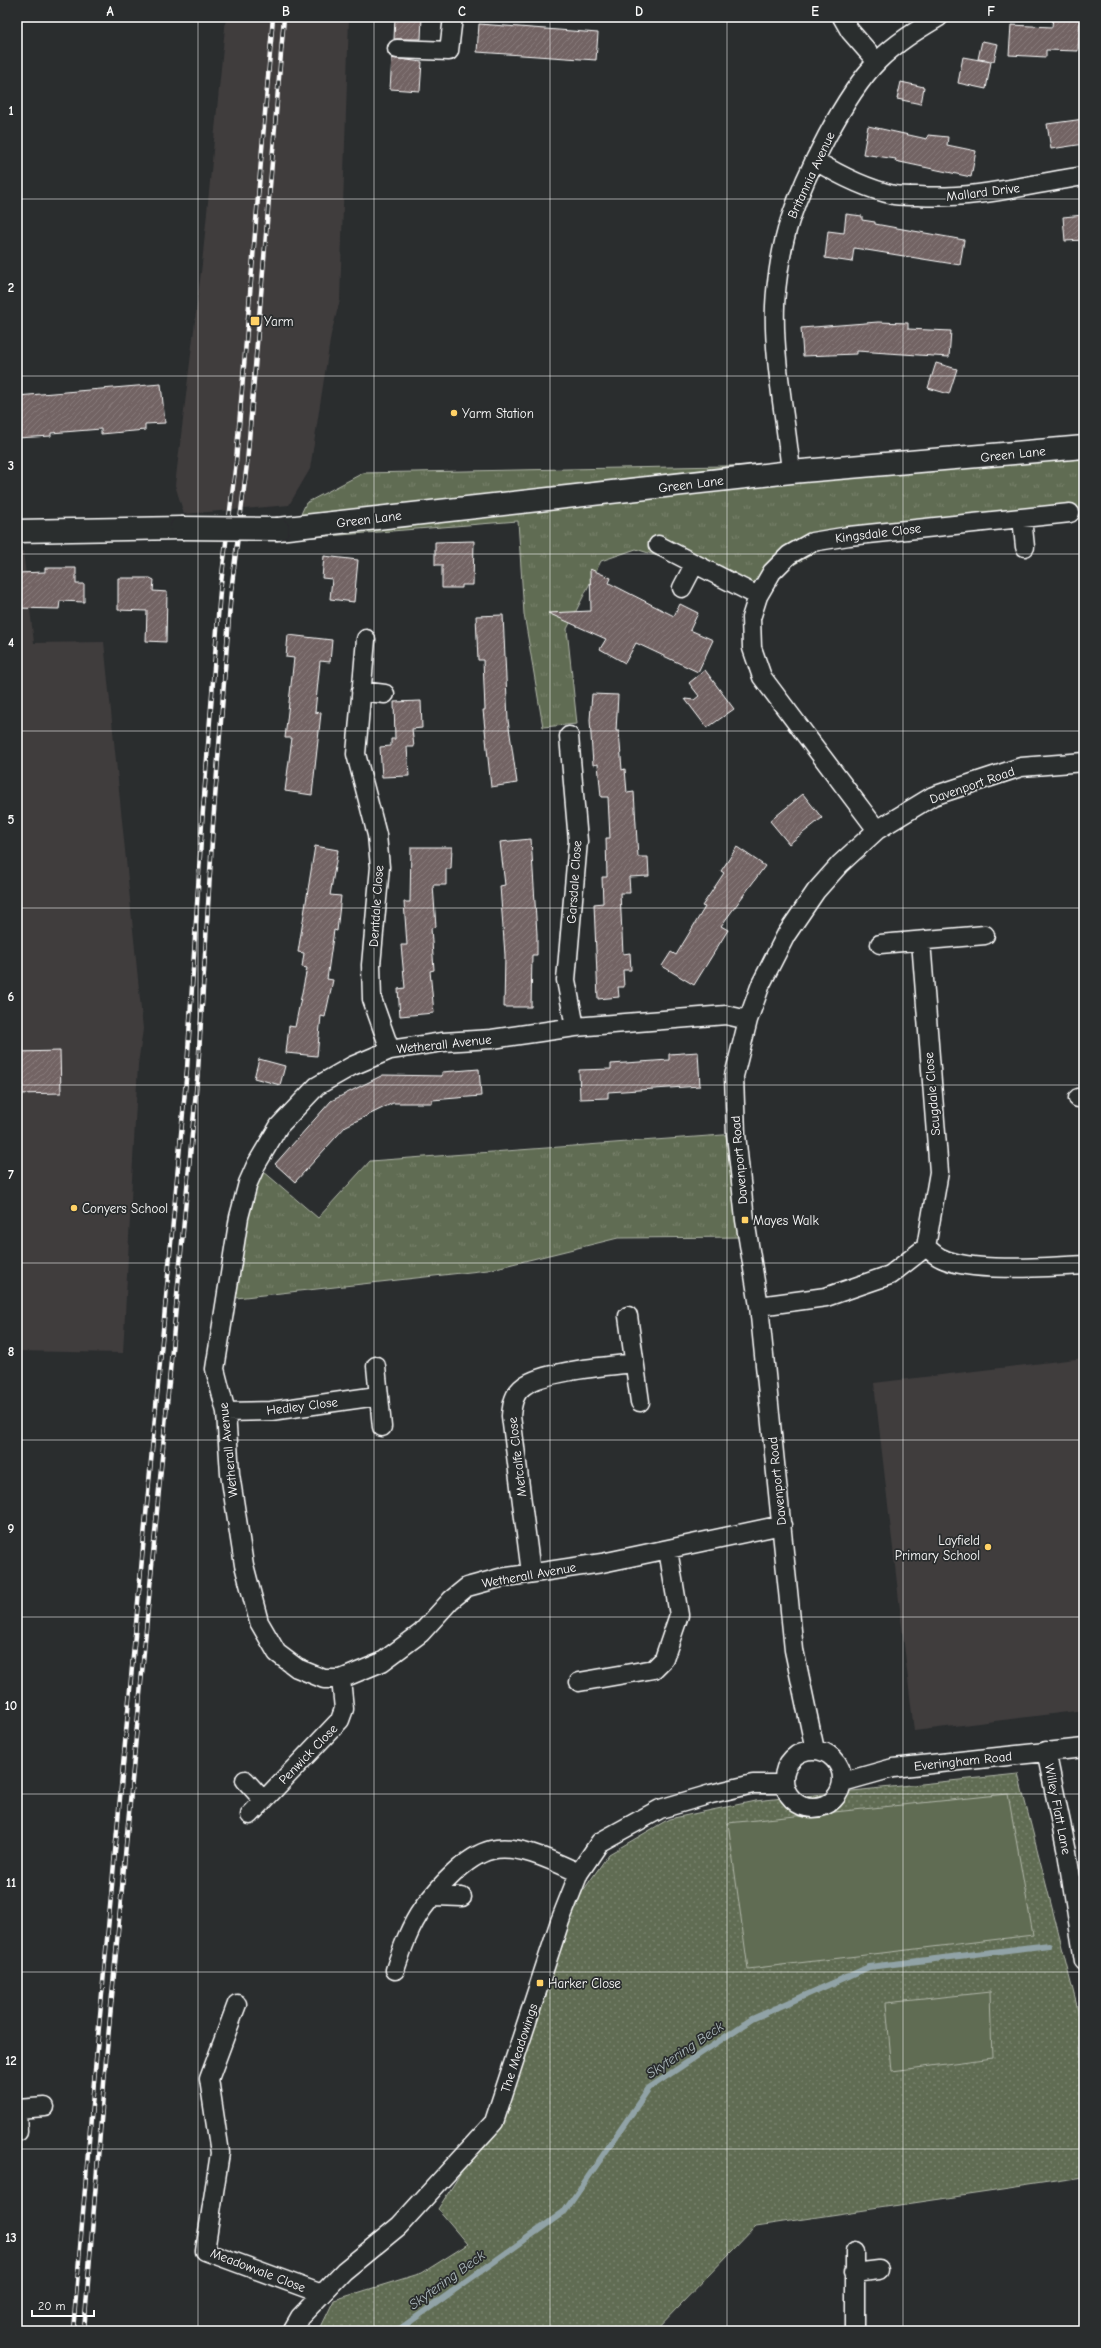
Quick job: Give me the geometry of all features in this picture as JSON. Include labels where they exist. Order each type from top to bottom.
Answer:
[{"type":"main road","name":"Green Lane","points":[[17,531],[288,528],[791,472],[948,460],[1084,446]]},
{"type":"street","points":[[397,49],[449,51],[453,17]]},
{"type":"street","points":[[842,17],[850,31],[877,62]]},
{"type":"street","name":"Britannia Avenue","points":[[791,472],[779,362],[775,306],[789,221],[804,184],[846,104],[877,62],[906,37],[939,17]]},
{"type":"street","name":"Mallard Drive","points":[[816,161],[855,180],[894,195],[925,197],[954,198],[1084,176]]},
{"type":"street","name":"Kingsdale Close","points":[[877,830],[762,677],[752,648],[751,618],[758,596],[772,572],[789,555],[812,542],[849,536],[1070,513]]},
{"type":"street","points":[[1022,518],[1025,548]]},
{"type":"street","points":[[658,545],[758,596]]},
{"type":"street","points":[[682,588],[694,564]]},
{"type":"street","name":"Dentdale Close","points":[[366,639],[356,754],[377,835],[380,868],[371,964],[372,999],[390,1050]]},
{"type":"street","points":[[361,691],[385,694]]},
{"type":"street","name":"Garsdale Close","points":[[569,736],[578,841],[566,980],[575,1027]]},
{"type":"street","name":"Davenport Road","points":[[815,1750],[794,1650],[759,1306],[744,1220],[736,1134],[734,1076],[748,1020],[761,984],[786,935],[816,891],[840,864],[877,830],[933,796],[1021,768],[1084,762]]},
{"type":"street","points":[[880,944],[985,935]]},
{"type":"street","name":"Scugdale Close","points":[[920,941],[938,1172],[926,1247]]},
{"type":"street","name":"Wetherall Avenue","points":[[748,1020],[726,1015],[575,1027],[492,1039],[443,1042],[390,1050],[352,1066],[317,1086],[279,1126],[256,1165],[248,1183],[239,1217],[215,1368],[226,1412],[230,1474],[244,1565],[259,1622],[277,1653],[297,1668],[324,1679],[341,1680],[382,1662],[422,1633],[451,1600],[467,1587],[500,1578],[602,1563],[782,1525]]},
{"type":"street","points":[[759,1306],[826,1297],[890,1275],[926,1247],[941,1258],[964,1265],[994,1268],[1084,1265]]},
{"type":"street","points":[[628,1316],[640,1402]]},
{"type":"street","name":"Metcalfe Close","points":[[531,1573],[511,1416],[513,1398],[524,1385],[546,1377],[576,1370],[634,1363]]},
{"type":"street","points":[[376,1366],[377,1396],[382,1427]]},
{"type":"street","name":"Hedley Close","points":[[226,1412],[271,1410],[377,1396]]},
{"type":"street","points":[[579,1682],[654,1668],[664,1659],[678,1615],[668,1550]]},
{"type":"street","name":"Penwick Close","points":[[250,1815],[340,1720],[344,1709],[341,1680]]},
{"type":"street","name":"Everingham Road","points":[[843,1782],[893,1768],[1084,1748]]},
{"type":"street","points":[[815,1750],[822,1751],[836,1760],[841,1770],[843,1782],[840,1792],[833,1802],[819,1809],[806,1808],[796,1804],[791,1800],[784,1784],[784,1771],[790,1760],[798,1754],[815,1750]]},
{"type":"street","name":"Willey Flatt Lane","points":[[1046,1752],[1067,1852],[1084,1960]]},
{"type":"street","points":[[245,1780],[263,1800]]},
{"type":"street","name":"The Meadowings","points":[[292,2331],[300,2317],[344,2271],[399,2226],[494,2122],[560,1921],[579,1872],[600,1842],[660,1809],[711,1794],[753,1784],[784,1784]]},
{"type":"street","points":[[395,1970],[404,1945],[422,1909],[469,1858],[492,1849],[536,1853],[579,1872]]},
{"type":"street","points":[[434,1896],[462,1897]]},
{"type":"street","name":"Meadowvale Close","points":[[237,2004],[209,2079],[220,2153],[205,2251],[322,2294]]},
{"type":"street","points":[[18,2132],[17,2109],[45,2107]]},
{"type":"street","points":[[854,2251],[855,2331]]},
{"type":"street","points":[[854,2273],[879,2270]]},
{"type":"shaded area","points":[[226,17],[349,17],[340,300],[331,334],[310,469],[289,505],[184,514],[175,485],[202,264]]},
{"type":"shaded area","name":"Conyers School","points":[[17,551],[23,551],[34,643],[104,642],[143,1029],[138,1064],[123,1353],[17,1351]]},
{"type":"shaded area","name":"Layfield Primary School","points":[[1084,1358],[1084,1710],[914,1731],[874,1383]]},
{"type":"green space","points":[[1084,459],[1084,518],[827,546],[754,587],[636,549],[601,561],[567,629],[577,724],[543,727],[524,614],[518,521],[290,539],[306,503],[363,473]]},
{"type":"green space","points":[[736,1134],[747,1237],[618,1238],[488,1270],[227,1299],[256,1165],[318,1218],[370,1161]]},
{"type":"green space","points":[[1018,1774],[1078,2010],[1084,2178],[756,2226],[655,2331],[319,2331],[334,2300],[422,2273],[468,2244],[438,2209],[486,2134],[580,1895],[609,1854],[669,1819],[755,1801]]},
{"type":"green space","points":[[1008,1794],[1033,1935],[748,1969],[728,1823]]},
{"type":"green space","points":[[990,1992],[992,2058],[892,2071],[886,2003]]},
{"type":"building","points":[[395,17],[422,17],[421,39],[394,39]]},
{"type":"building","points":[[1053,17],[1080,18],[1078,51],[1046,50],[1046,57],[1009,55],[1011,25],[1052,27]]},
{"type":"building","points":[[479,24],[598,33],[596,60],[477,52]]},
{"type":"building","points":[[982,41],[998,44],[994,61],[978,59]]},
{"type":"building","points":[[963,57],[991,62],[986,89],[958,83]]},
{"type":"building","points":[[392,58],[422,62],[420,91],[390,89]]},
{"type":"building","points":[[901,82],[924,87],[921,104],[897,99]]},
{"type":"building","points":[[1084,119],[1084,144],[1051,149],[1047,124]]},
{"type":"building","points":[[868,126],[927,139],[928,135],[948,137],[947,145],[976,151],[971,177],[895,161],[896,159],[863,154]]},
{"type":"building","points":[[846,214],[862,216],[862,220],[875,222],[875,224],[964,240],[960,265],[854,248],[852,262],[825,258],[828,231],[844,233]]},
{"type":"building","points":[[1084,215],[1084,240],[1065,241],[1063,217]]},
{"type":"building","points":[[878,322],[908,323],[908,329],[951,331],[949,357],[857,351],[857,354],[803,356],[801,328]]},
{"type":"building","points":[[936,363],[957,369],[949,394],[928,388]]},
{"type":"building","points":[[161,384],[165,423],[145,424],[145,430],[101,434],[101,429],[51,433],[51,436],[17,438],[17,396]]},
{"type":"building","points":[[474,541],[473,585],[462,585],[462,588],[442,588],[442,565],[435,565],[435,542]]},
{"type":"building","points":[[324,556],[358,560],[354,602],[330,599],[332,579],[322,578]]},
{"type":"building","points":[[45,568],[76,568],[76,584],[84,584],[84,602],[60,601],[59,609],[17,608],[17,573],[45,572]]},
{"type":"building","points":[[590,569],[611,578],[609,583],[674,616],[680,604],[698,613],[690,630],[713,640],[698,672],[636,643],[625,663],[600,649],[606,639],[548,613],[591,611]]},
{"type":"building","points":[[118,578],[150,578],[154,580],[153,591],[167,592],[166,642],[146,641],[147,611],[118,610]]},
{"type":"building","points":[[503,615],[508,720],[517,783],[491,787],[483,710],[485,710],[483,660],[478,660],[476,616]]},
{"type":"building","points":[[288,635],[332,640],[330,662],[320,661],[315,712],[321,713],[312,795],[285,791],[292,738],[285,738],[294,658],[286,657]]},
{"type":"building","points":[[705,670],[734,709],[707,728],[685,699],[694,700],[699,696],[689,683]]},
{"type":"building","points":[[592,694],[618,695],[616,731],[619,731],[622,770],[625,769],[627,793],[634,792],[638,857],[648,857],[649,876],[629,877],[630,893],[620,893],[623,954],[630,953],[631,970],[623,970],[624,987],[618,987],[619,997],[598,999],[594,904],[603,903],[602,877],[607,877],[606,838],[610,838],[608,797],[601,797],[598,764],[593,765],[590,720]]},
{"type":"building","points":[[421,701],[422,728],[412,729],[414,747],[407,747],[409,776],[382,777],[380,747],[391,746],[391,739],[395,739],[394,702]]},
{"type":"building","points":[[803,794],[822,818],[789,844],[770,821]]},
{"type":"building","points":[[531,839],[537,955],[532,955],[531,1007],[504,1007],[505,955],[500,886],[505,885],[500,842]]},
{"type":"building","points":[[315,846],[338,850],[330,895],[341,896],[337,931],[334,930],[327,979],[333,980],[325,1017],[321,1016],[317,1056],[286,1053],[289,1026],[295,1027],[307,968],[302,967],[304,953],[298,952]]},
{"type":"building","points":[[411,847],[452,847],[451,869],[446,869],[446,885],[433,885],[436,927],[431,928],[434,970],[430,971],[434,1013],[400,1016],[398,989],[405,988],[401,945],[407,945],[404,902],[410,902]]},
{"type":"building","points":[[737,847],[765,866],[721,926],[728,930],[694,985],[662,966],[671,952],[676,955],[705,907],[702,906],[724,873],[721,871]]},
{"type":"building","points":[[60,1051],[61,1093],[17,1094],[17,1052]]},
{"type":"building","points":[[698,1052],[700,1086],[608,1092],[608,1098],[580,1099],[579,1070],[611,1069],[611,1064],[669,1060],[669,1054]]},
{"type":"building","points":[[259,1059],[285,1066],[280,1085],[254,1078]]},
{"type":"building","points":[[479,1069],[481,1096],[432,1100],[432,1103],[393,1103],[346,1126],[295,1182],[275,1164],[331,1101],[383,1075],[442,1076],[442,1072]]},
{"type":"waterway","name":"Skytering Beck","points":[[397,2331],[565,2211],[649,2088],[752,2019],[869,1967],[1049,1945]]},
{"type":"railway","points":[[73,2331],[95,2070],[187,1069],[202,823],[220,591],[236,462],[273,17]]},
{"type":"railway","points":[[84,2331],[105,2071],[198,1070],[213,824],[231,592],[247,464],[284,17]]},
{"type":"place","name":"Yarm","points":[[255,321]]},
{"type":"place","name":"Yarm Station","points":[[454,413]]},
{"type":"place","name":"Conyers School","points":[[74,1208]]},
{"type":"place","name":"Mayes Walk","points":[[745,1220]]},
{"type":"place","name":"Layfield Primary School","points":[[988,1547]]},
{"type":"place","name":"Harker Close","points":[[540,1983]]}]
